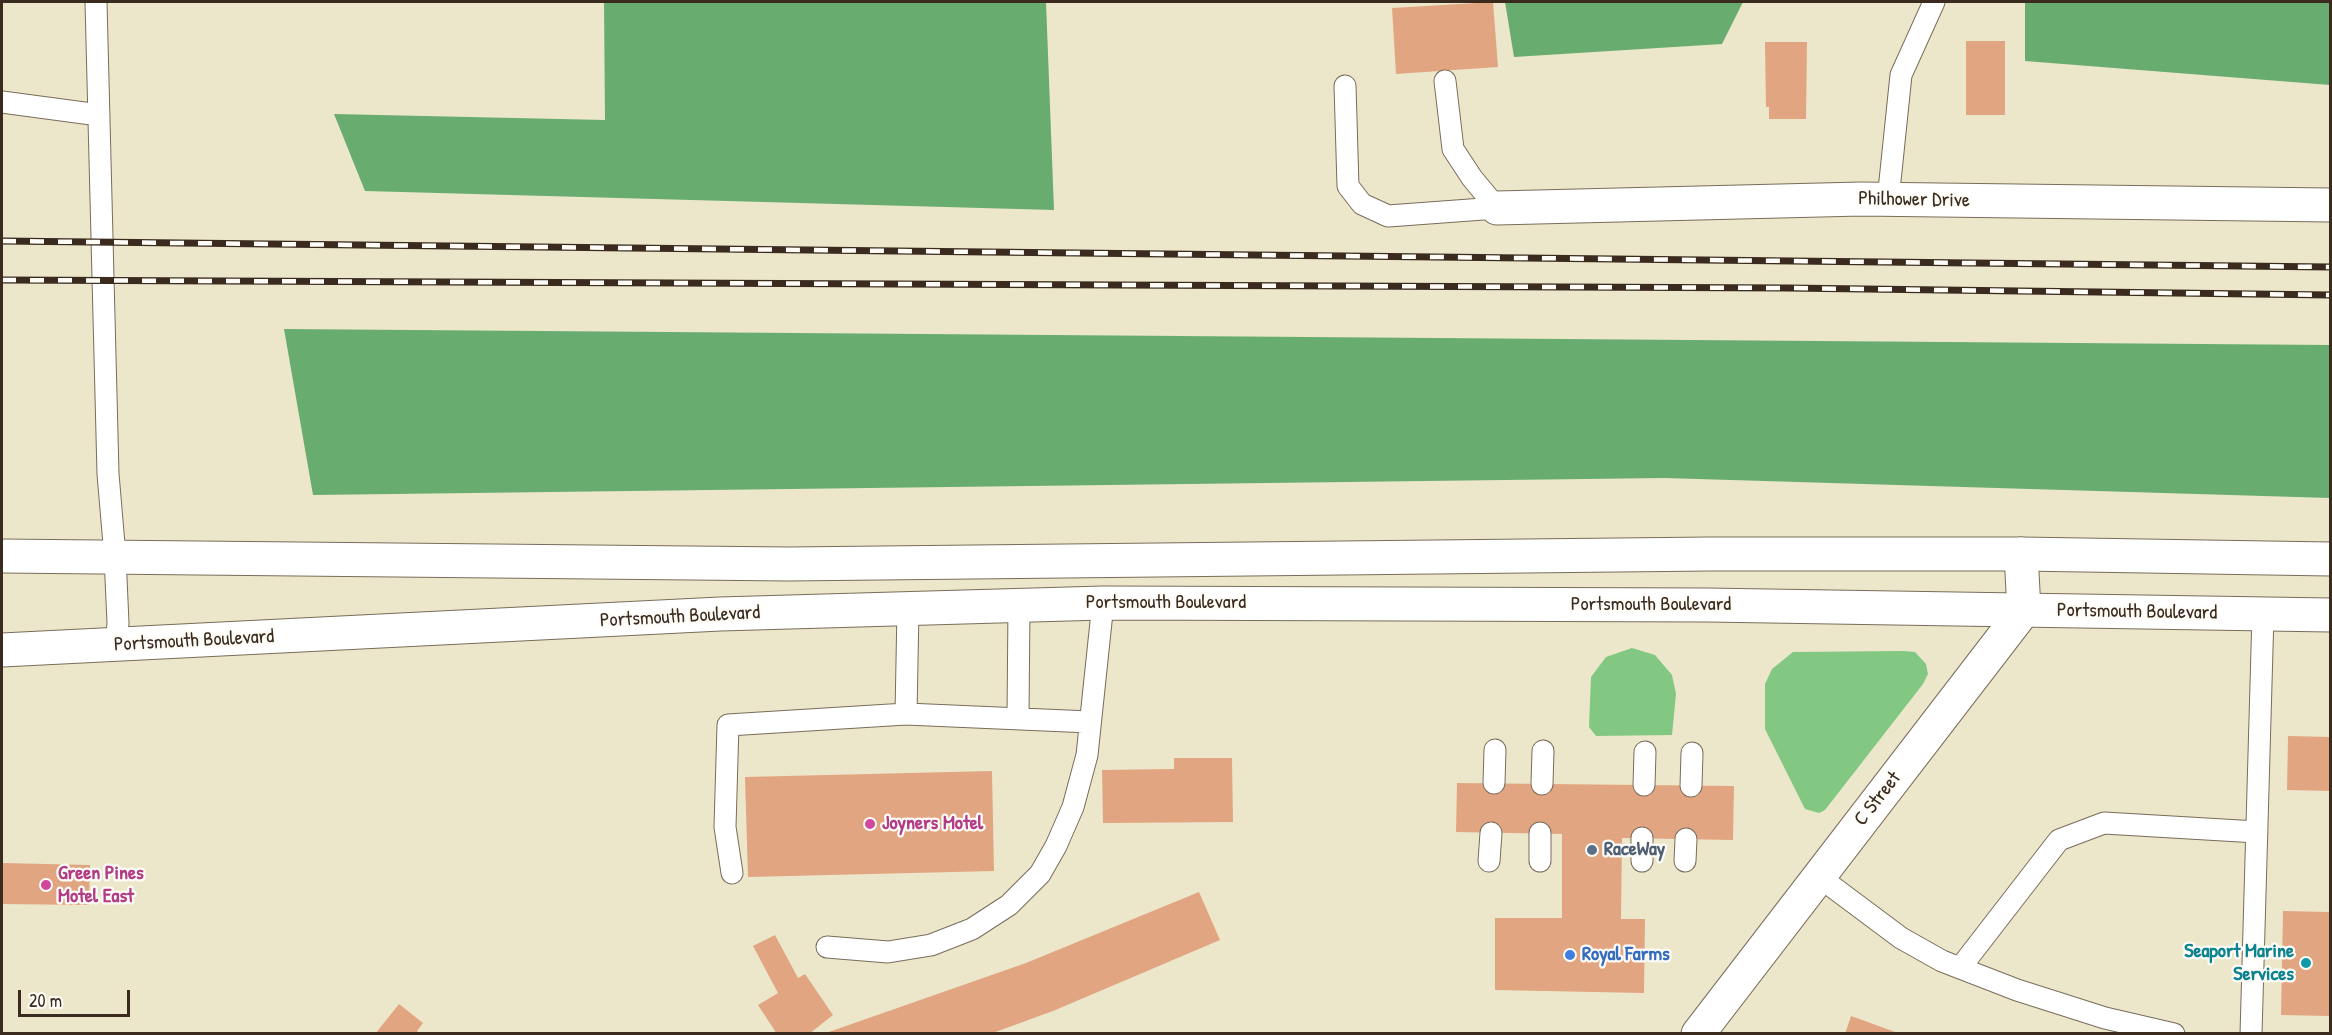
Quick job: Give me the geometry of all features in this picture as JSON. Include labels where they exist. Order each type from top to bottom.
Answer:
[{"type":"main road","name":"Philhower Drive","points":[[1497,208],[1888,200],[2331,205]]},
{"type":"main road","points":[[2,556],[789,564],[1710,554],[2021,554],[2331,559]]},
{"type":"main road","points":[[2021,554],[2024,610]]},
{"type":"main road","name":"Portsmouth Boulevard","points":[[2,650],[720,614],[1103,603],[2024,610],[2331,615]]},
{"type":"main road","name":"C Street","points":[[1698,1034],[2024,610]]},
{"type":"lane","points":[[96,2],[107,462],[115,556],[118,623],[116,645]]},
{"type":"lane","points":[[1888,200],[1901,75],[1934,2]]},
{"type":"lane","points":[[1445,81],[1453,149],[1472,178],[1497,208]]},
{"type":"lane","points":[[1345,86],[1347,186],[1362,204],[1388,216],[1497,208]]},
{"type":"lane","points":[[2,102],[99,115]]},
{"type":"lane","points":[[827,947],[888,952],[931,945],[972,929],[1009,905],[1040,874],[1056,846],[1073,807],[1087,755],[1103,603]]},
{"type":"lane","points":[[1018,717],[1019,605]]},
{"type":"lane","points":[[906,714],[908,609]]},
{"type":"lane","points":[[2251,1034],[2263,614]]},
{"type":"lane","points":[[732,873],[725,827],[728,725],[906,714],[1018,717],[1090,722]]},
{"type":"lane","points":[[1494,783],[1495,750]]},
{"type":"lane","points":[[1542,784],[1543,751]]},
{"type":"lane","points":[[1644,752],[1644,785]]},
{"type":"lane","points":[[1690,786],[1692,753]]},
{"type":"lane","points":[[1960,968],[2059,840],[2104,823],[2257,832]]},
{"type":"lane","points":[[1489,861],[1491,833]]},
{"type":"lane","points":[[1540,833],[1540,861]]},
{"type":"lane","points":[[1642,838],[1642,861]]},
{"type":"lane","points":[[1685,861],[1686,839]]},
{"type":"lane","points":[[1818,876],[1901,938],[1960,968],[2101,1026],[2174,1034]]},
{"type":"green space","points":[[604,2],[1046,2],[1054,210],[365,191],[334,114],[605,120]]},
{"type":"green space","points":[[1505,2],[1743,2],[1722,44],[1514,57]]},
{"type":"green space","points":[[2025,2],[2330,2],[2330,85],[2025,61]]},
{"type":"green space","points":[[284,329],[2330,345],[2330,498],[1664,478],[313,495]]},
{"type":"green space","points":[[1632,648],[1655,655],[1672,675],[1676,694],[1672,735],[1596,736],[1589,727],[1591,677],[1606,657]]},
{"type":"green space","points":[[1793,652],[1915,652],[1926,664],[1928,674],[1923,684],[1825,810],[1819,813],[1805,809],[1765,729],[1765,684],[1772,669]]},
{"type":"building","points":[[1493,2],[1498,67],[1396,74],[1392,8]]},
{"type":"building","points":[[1966,41],[2005,41],[2005,115],[1966,115]]},
{"type":"building","points":[[1765,42],[1807,42],[1806,119],[1769,119],[1769,107],[1766,107]]},
{"type":"building","points":[[2288,736],[2330,737],[2330,791],[2287,790]]},
{"type":"building","points":[[1174,758],[1232,758],[1233,822],[1103,823],[1102,770],[1174,769]]},
{"type":"building","name":"Joyners Motel","points":[[992,771],[994,871],[748,877],[745,777]]},
{"type":"building","name":"RaceWay","points":[[1457,783],[1734,786],[1733,840],[1622,838],[1621,919],[1645,919],[1644,993],[1495,990],[1495,918],[1562,918],[1562,834],[1456,832]]},
{"type":"building","name":"Green Pines Motel East","points":[[2,863],[90,865],[89,905],[2,904]]},
{"type":"building","points":[[1199,892],[1220,940],[1053,1011],[990,1034],[823,1034],[1026,963]]},
{"type":"building","name":"Seaport Marine Services","points":[[2283,911],[2330,912],[2330,1016],[2281,1015]]},
{"type":"building","points":[[775,935],[798,978],[805,974],[833,1015],[809,1034],[777,1034],[758,1005],[778,993],[753,946]]},
{"type":"building","points":[[399,1004],[423,1023],[417,1031],[420,1034],[375,1034]]},
{"type":"building","points":[[1851,1016],[1898,1033],[1898,1034],[1845,1034]]},
{"type":"railway","points":[[2,241],[2330,267]]},
{"type":"railway","points":[[2,280],[1787,288],[2330,295]]},
{"type":"place","name":"Joyners Motel","points":[[870,824]]},
{"type":"place","name":"RaceWay","points":[[1592,850]]},
{"type":"place","name":"Green Pines Motel East","points":[[46,885]]},
{"type":"place","name":"Royal Farms","points":[[1570,955]]},
{"type":"place","name":"Seaport Marine Services","points":[[2306,963]]}]
